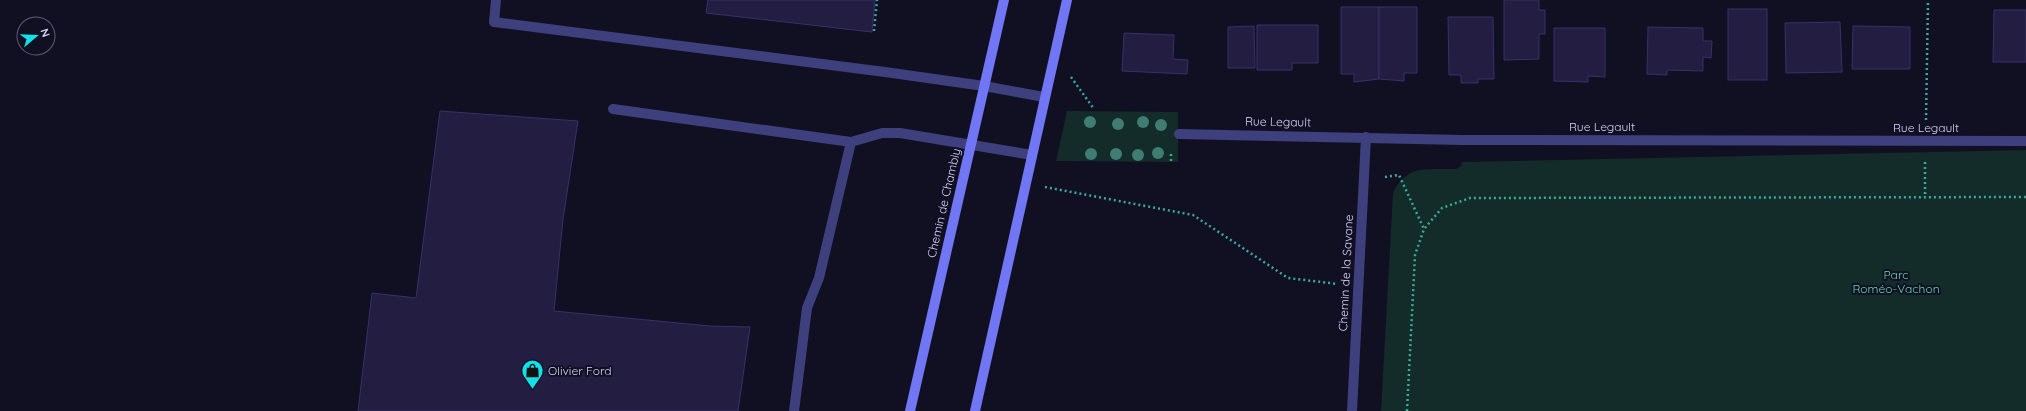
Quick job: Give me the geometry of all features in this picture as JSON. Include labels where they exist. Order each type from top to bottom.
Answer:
[{"type":"main road","name":"Chemin de Chambly","points":[[910,411],[1004,0]]},
{"type":"main road","points":[[975,411],[1025,182],[1067,0]]},
{"type":"street","points":[[496,0],[494,22],[984,86],[1044,98]]},
{"type":"street","points":[[613,109],[851,142],[882,133],[900,134],[971,144],[1032,155]]},
{"type":"street","name":"Rue Legault","points":[[1178,134],[1463,140],[2026,141]]},
{"type":"street","name":"Chemin de la Savane","points":[[1352,411],[1366,137]]},
{"type":"street","points":[[794,411],[807,308],[819,278],[851,142]]},
{"type":"path","points":[[874,31],[877,0]]},
{"type":"path","points":[[1926,124],[1928,0]]},
{"type":"path","points":[[1072,77],[1094,109]]},
{"type":"path","points":[[1924,161],[1925,197]]},
{"type":"path","points":[[1399,175],[1424,229]]},
{"type":"path","points":[[1025,182],[1193,215],[1288,278],[1336,284]]},
{"type":"path","points":[[1407,411],[1415,255],[1424,229],[1442,208],[1470,198],[2026,197]]},
{"type":"green space","points":[[1067,111],[1178,112],[1178,162],[1056,161]]},
{"type":"green space","name":"Parc Roméo-Vachon","points":[[2026,150],[2026,411],[1381,411],[1393,193],[1399,183],[1412,172],[1427,169],[1456,169],[1461,166],[1462,162]]},
{"type":"building","points":[[708,0],[875,0],[872,32],[706,13]]},
{"type":"building","points":[[1504,0],[1539,0],[1539,10],[1545,10],[1545,34],[1539,34],[1539,59],[1504,60]]},
{"type":"building","points":[[1341,7],[1379,7],[1379,79],[1354,82],[1354,74],[1341,74]]},
{"type":"building","points":[[1379,7],[1417,7],[1417,73],[1404,73],[1404,81],[1379,79]]},
{"type":"building","points":[[1728,9],[1767,9],[1767,80],[1728,80]]},
{"type":"building","points":[[1994,10],[2026,10],[2026,62],[1993,62]]},
{"type":"building","points":[[1448,17],[1493,17],[1494,79],[1478,79],[1478,83],[1461,83],[1461,75],[1449,75]]},
{"type":"building","points":[[1840,22],[1842,72],[1786,73],[1785,23]]},
{"type":"building","points":[[1257,25],[1318,25],[1318,63],[1292,63],[1292,70],[1257,70]]},
{"type":"building","points":[[1254,26],[1255,68],[1228,68],[1228,27]]},
{"type":"building","points":[[1853,26],[1910,27],[1910,69],[1852,69]]},
{"type":"building","points":[[1648,27],[1703,28],[1703,41],[1712,41],[1711,58],[1703,57],[1703,71],[1667,70],[1667,75],[1647,74]]},
{"type":"building","points":[[1554,28],[1605,28],[1605,77],[1588,76],[1588,82],[1554,81]]},
{"type":"building","points":[[1124,33],[1174,35],[1173,59],[1188,60],[1187,74],[1122,71]]},
{"type":"building","points":[[440,111],[578,121],[563,219],[554,311],[709,326],[750,327],[738,411],[358,411],[372,293],[416,298]]},
{"type":"place","name":"Olivier Ford","points":[[532,390]]}]
